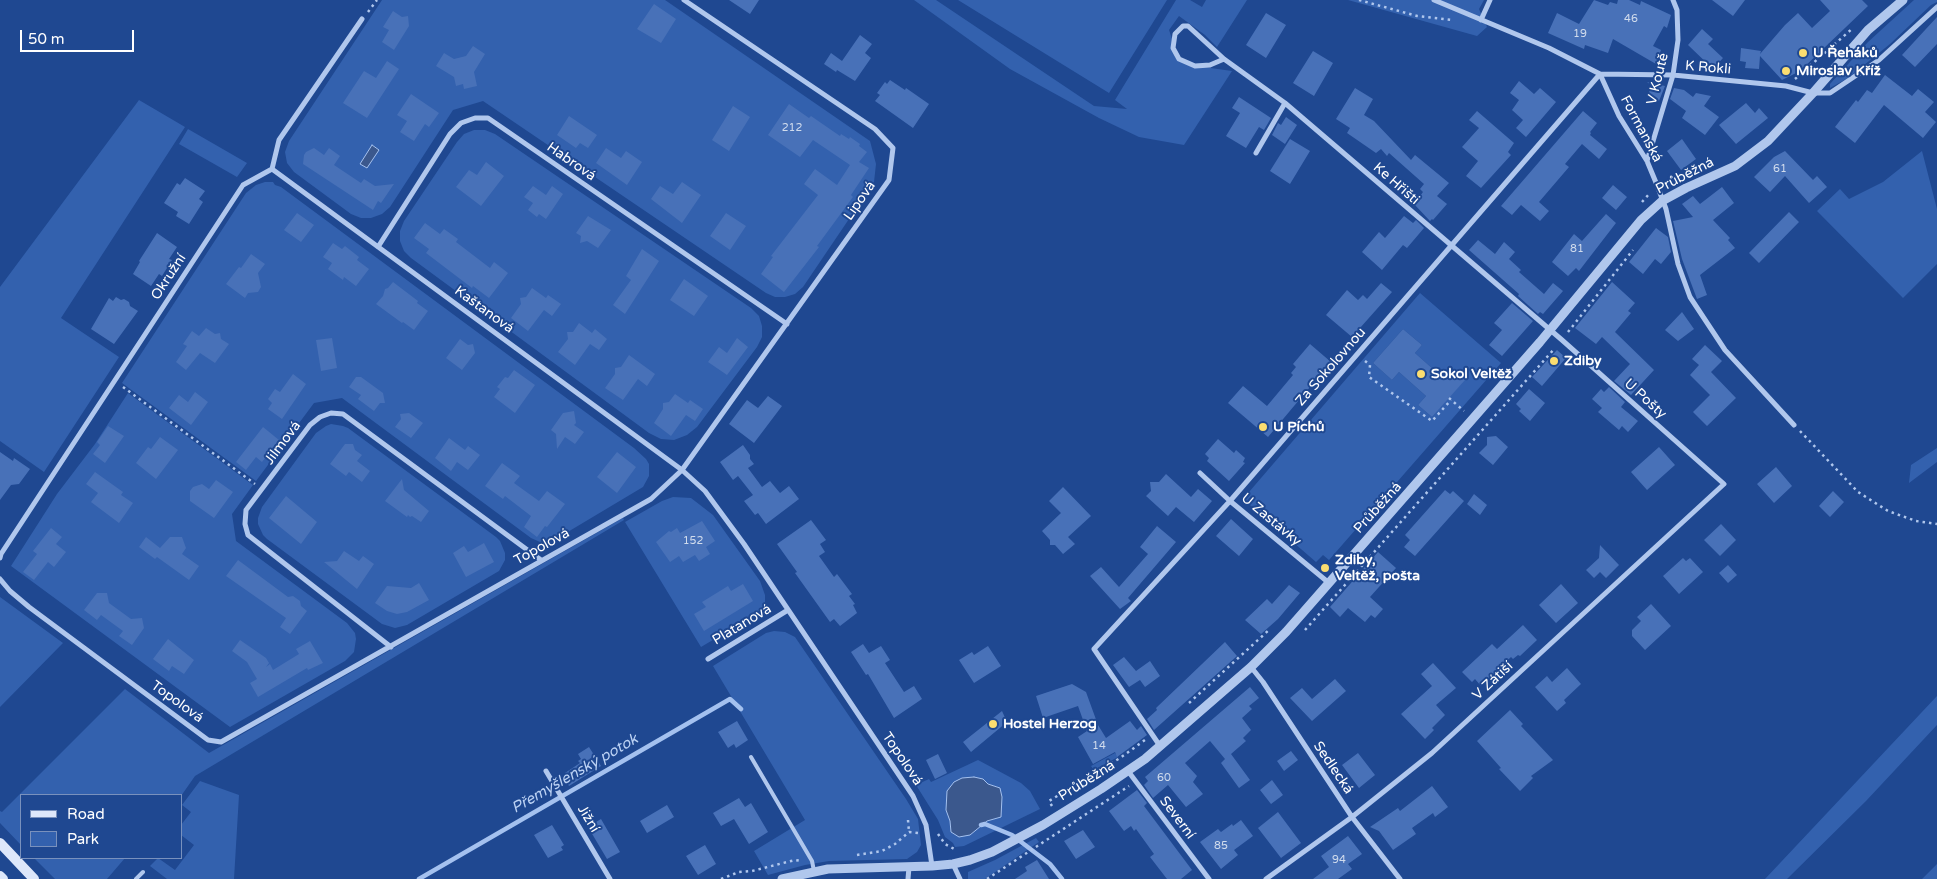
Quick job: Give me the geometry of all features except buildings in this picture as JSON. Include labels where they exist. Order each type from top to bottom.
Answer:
[{"type":"main road","points":[[0,843],[34,879]]},
{"type":"street","name":"Lipová","points":[[682,470],[889,180],[893,148],[875,129],[684,0]]},
{"type":"street","points":[[1434,0],[1549,48],[1600,74]]},
{"type":"street","points":[[1482,20],[1490,0]]},
{"type":"street","name":"V Koutě","points":[[1647,161],[1673,75],[1678,40],[1677,10],[1673,0]]},
{"type":"street","name":"Průběžná","points":[[782,879],[814,871],[842,868],[932,866],[953,864],[979,857],[1024,835],[1128,772],[1251,667],[1286,632],[1550,330],[1641,220],[1662,201],[1736,166],[1768,141],[1814,93],[1868,30],[1903,0]]},
{"type":"street","points":[[1814,93],[1830,93],[1878,60],[1937,8]]},
{"type":"street","points":[[272,169],[279,140],[362,19]]},
{"type":"street","name":"Ke Hřišti","points":[[1224,59],[1210,65],[1195,66],[1179,59],[1173,48],[1175,34],[1183,26],[1188,26],[1224,59],[1285,104],[1550,330]]},
{"type":"street","name":"K Rokli","points":[[1600,74],[1673,75],[1786,86],[1814,93]]},
{"type":"street","name":"Formanská","points":[[1600,74],[1620,116],[1647,161],[1666,209],[1678,264],[1690,297],[1725,350],[1794,424]]},
{"type":"street","name":"Za Sokolovnou","points":[[1160,746],[1151,736],[1094,649],[1230,501],[1600,74]]},
{"type":"street","points":[[1256,153],[1285,104]]},
{"type":"street","name":"Habrová","points":[[378,247],[450,134],[461,123],[475,118],[488,118],[787,324]]},
{"type":"street","name":"Kaštanová","points":[[272,169],[682,470]]},
{"type":"street","name":"Okružní","points":[[0,558],[114,380],[243,185],[272,169]]},
{"type":"street","name":"U Pošty","points":[[1550,330],[1724,484]]},
{"type":"street","name":"Jilmová","points":[[392,647],[248,535],[244,524],[246,510],[310,425],[320,417],[331,413],[343,414],[540,560]]},
{"type":"street","name":"Topolová","points":[[0,579],[10,591],[29,607],[208,740],[221,742],[392,647],[540,560],[652,499],[682,470],[705,490],[744,544],[913,796],[928,831],[932,866]]},
{"type":"street","name":"U Zastávky","points":[[1200,473],[1230,501],[1329,583]]},
{"type":"street","name":"V Zátiší","points":[[1266,879],[1352,816],[1432,753],[1724,484]]},
{"type":"street","name":"Platanová","points":[[708,659],[788,610]]},
{"type":"street","name":"Sedlecká","points":[[1251,667],[1352,816],[1400,879]]},
{"type":"street","name":"Jižní","points":[[546,771],[610,879]]},
{"type":"street","name":"Severní","points":[[1128,772],[1209,879]]},
{"type":"street","points":[[953,864],[960,879]]},
{"type":"street","points":[[908,879],[910,867]]},
{"type":"lane","points":[[751,757],[812,861],[814,871]]},
{"type":"lane","points":[[136,879],[143,872]]},
{"type":"path","points":[[362,19],[377,0]]},
{"type":"path","points":[[1359,0],[1417,16],[1459,20]]},
{"type":"path","points":[[1786,86],[1854,27]]},
{"type":"path","points":[[1366,362],[1370,365],[1369,377],[1432,421],[1450,399],[1464,411],[1470,404]]},
{"type":"path","points":[[114,380],[262,490]]},
{"type":"path","points":[[1794,424],[1858,492],[1888,512],[1916,521],[1937,524]]},
{"type":"path","points":[[1188,704],[1272,627]]},
{"type":"path","points":[[1045,811],[1052,807],[1049,801],[1120,758],[1151,736]]},
{"type":"path","points":[[908,820],[909,832]]},
{"type":"path","points":[[909,832],[915,833],[936,829],[940,839],[949,848],[962,850]]},
{"type":"path","points":[[852,856],[882,851],[895,844],[909,832]]},
{"type":"path","points":[[987,879],[1041,844]]},
{"type":"path","points":[[721,879],[735,873],[752,871],[791,861],[812,861]]},
{"type":"green space","points":[[382,0],[665,0],[870,141],[876,164],[874,182],[803,287],[795,294],[785,297],[775,297],[766,293],[483,101],[453,110],[390,207],[382,214],[371,218],[361,218],[351,214],[294,172],[287,163],[285,152],[289,141]]},
{"type":"green space","points":[[914,0],[936,0],[1094,106],[1127,109],[1115,100],[1176,0],[1190,0],[1202,7],[1206,0],[1247,0],[1217,47],[1205,35],[1179,16],[1169,30],[1178,56],[1189,65],[1232,71],[1184,145],[1139,137],[1099,118],[1010,69]]},
{"type":"green space","points":[[958,0],[1167,0],[1109,93]]},
{"type":"green space","points":[[1348,0],[1484,0],[1479,9],[1487,27],[1477,36]]},
{"type":"green space","points":[[1914,0],[1937,0],[1937,2],[1931,5],[1890,44],[1848,78],[1830,88],[1830,84],[1868,42]]},
{"type":"green space","points":[[139,100],[185,127],[61,318],[119,357],[44,472],[0,441],[0,287]]},
{"type":"green space","points":[[188,129],[247,163],[237,177],[179,144]]},
{"type":"green space","points":[[474,130],[485,130],[495,134],[751,308],[759,316],[762,326],[762,337],[757,347],[697,427],[687,435],[674,440],[661,439],[649,433],[404,251],[400,241],[400,231],[404,221],[457,142],[464,134]]},
{"type":"green space","points":[[1922,151],[1937,209],[1937,264],[1903,298],[1817,211],[1840,189],[1849,199],[1883,182]]},
{"type":"green space","points":[[273,182],[281,187],[634,448],[649,464],[649,476],[643,487],[556,539],[540,542],[531,538],[342,398],[314,403],[256,481],[122,383],[246,193],[256,185]]},
{"type":"green space","points":[[1420,293],[1501,363],[1329,560],[1323,555],[1316,562],[1243,499]],"holes":[[[1403,329],[1422,345],[1415,353],[1442,377],[1451,368],[1464,380],[1432,417],[1418,405],[1426,396],[1399,372],[1392,380],[1373,363]]]},
{"type":"green space","points":[[128,393],[253,485],[232,514],[236,541],[347,623],[355,633],[354,652],[345,661],[230,727],[11,566],[57,494],[95,444]]},
{"type":"green space","points":[[331,424],[348,428],[496,537],[500,541],[505,553],[505,560],[499,571],[407,625],[395,628],[382,624],[267,539],[258,524],[262,507],[316,433]]},
{"type":"green space","points":[[1937,448],[1937,462],[1909,483],[1911,465]]},
{"type":"green space","points":[[673,497],[691,498],[713,515],[760,581],[765,595],[765,609],[701,647],[625,522],[662,501]]},
{"type":"green space","points":[[623,518],[624,520],[195,776],[182,795],[20,794],[125,689],[209,753]]},
{"type":"green space","points":[[0,597],[63,643],[0,707]]},
{"type":"green space","points":[[774,631],[785,632],[795,637],[918,819],[921,845],[917,852],[907,859],[829,861],[768,875],[754,851],[805,820],[713,666],[766,633]]},
{"type":"green space","points":[[1937,696],[1937,725],[1866,801],[1787,879],[1765,879]]},
{"type":"green space","points":[[1115,753],[1118,757],[1094,770],[1091,766]]},
{"type":"green space","points":[[978,760],[1021,783],[1030,791],[1040,809],[964,846],[955,847],[945,837],[938,820],[916,785],[929,779],[931,782]],"holes":[[[983,779],[988,784],[1000,788],[1001,817],[987,821],[970,835],[951,832],[950,821]]]},
{"type":"green space","points":[[200,781],[239,795],[234,879],[167,879],[150,866],[159,859],[175,870],[194,845],[182,836],[182,824],[191,812],[182,805]]},
{"type":"green space","points":[[20,794],[20,844],[0,823],[0,811],[2,812]]},
{"type":"green space","points":[[1036,838],[1039,842],[985,879],[968,879],[968,872]]},
{"type":"green space","points":[[35,859],[124,859],[107,879],[55,879]]},
{"type":"green space","points":[[1937,864],[1937,879],[1922,879]]},
{"type":"shaded area","points":[[372,145],[379,150],[367,168],[360,164]]},
{"type":"shaded area","points":[[974,777],[983,779],[988,784],[1000,788],[1002,797],[1001,817],[987,821],[970,835],[959,837],[951,832],[946,810],[947,791],[954,782],[962,778]]},
{"type":"waterway","name":"Přemyšlenský potok","points":[[419,879],[730,699],[741,709]]},
{"type":"waterway","name":"Přemyšlenský potok","points":[[981,825],[985,824],[1012,835],[1050,864],[1062,879]]},
{"type":"place","name":"U Řeháků","points":[[1803,53]]},
{"type":"place","name":"Miroslav Kříž","points":[[1786,71]]},
{"type":"place","name":"Zdiby","points":[[1554,361]]},
{"type":"place","name":"Sokol Veltěž","points":[[1421,374]]},
{"type":"place","name":"U Píchů","points":[[1263,427]]},
{"type":"place","name":"Zdiby, Veltěž, pošta","points":[[1325,568]]},
{"type":"place","name":"Hostel Herzog","points":[[993,724]]}]
